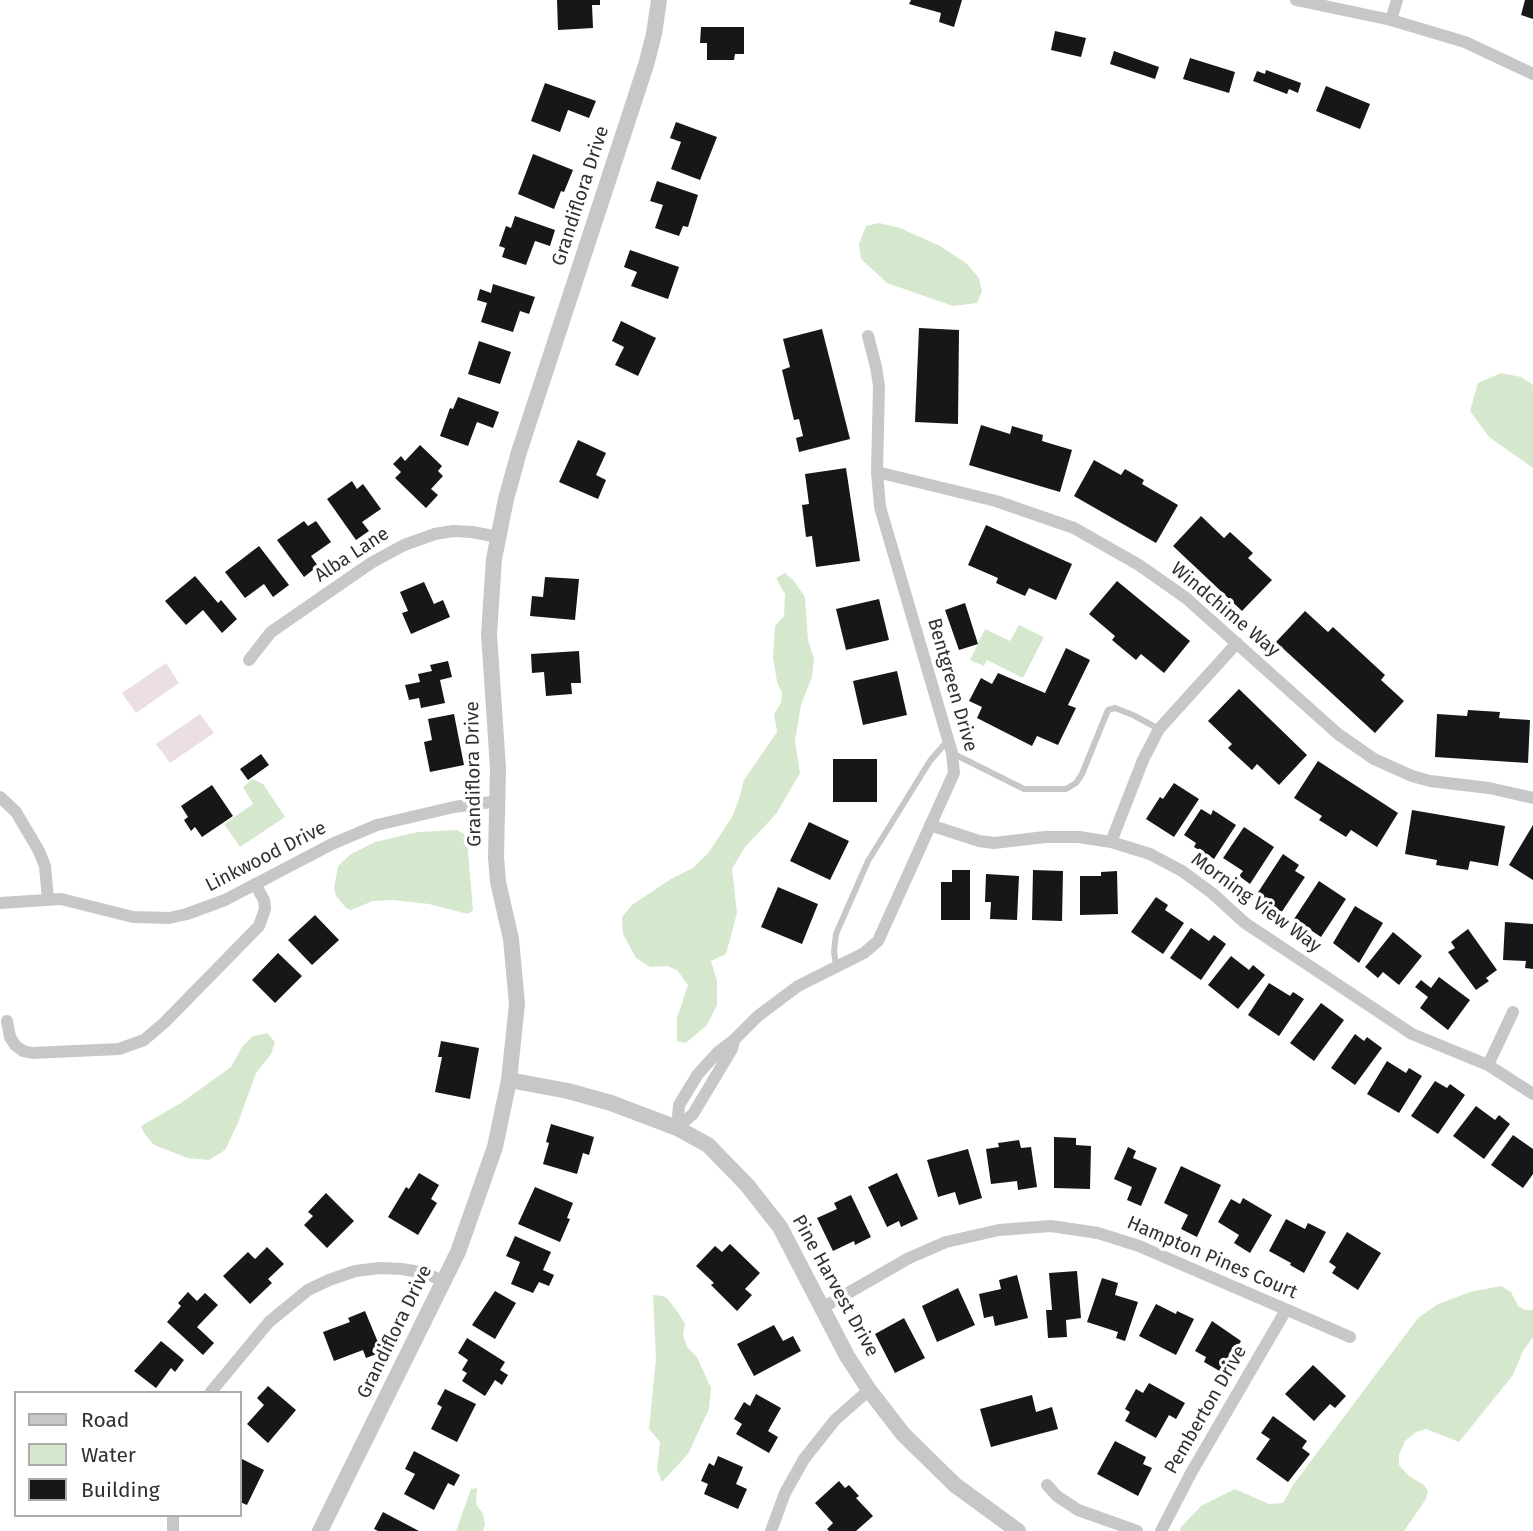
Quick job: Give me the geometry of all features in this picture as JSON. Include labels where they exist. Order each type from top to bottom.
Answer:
[{"type":"street","name":"Grandiflora Drive","points":[[320,1531],[458,1252],[495,1147],[509,1080],[517,1004],[511,939],[498,883],[496,857],[499,801],[489,634],[491,584],[498,537],[519,453],[646,65],[659,0]]},
{"type":"street","points":[[1296,0],[1391,20],[1465,42],[1533,74]]},
{"type":"street","points":[[1391,20],[1397,0]]},
{"type":"street","name":"Bentgreen Drive","points":[[677,1128],[693,1114],[732,1049],[734,1040],[758,1016],[776,1000],[811,977],[864,953],[878,941],[929,825],[952,781],[955,764],[880,507],[877,472],[878,386],[875,359],[868,336]]},
{"type":"street","name":"Windchime Way","points":[[877,472],[996,501],[1074,528],[1117,551],[1160,579],[1208,617],[1338,734],[1374,759],[1430,781],[1533,798]]},
{"type":"street","name":"Alba Lane","points":[[249,660],[271,632],[372,563],[404,545],[453,531],[498,537]]},
{"type":"street","points":[[1111,842],[1143,760],[1159,729],[1237,643]]},
{"type":"street","points":[[0,797],[16,812],[40,851],[45,866],[48,900]]},
{"type":"street","name":"Linkwood Drive","points":[[0,903],[61,899],[120,916],[169,918],[205,909],[377,825],[454,807],[499,801]]},
{"type":"street","name":"Morning View Way","points":[[929,825],[994,843],[1061,836],[1111,842],[1150,854],[1182,871],[1212,893],[1245,923],[1394,1022],[1432,1044],[1488,1066],[1533,1094]]},
{"type":"street","points":[[7,1021],[10,1037],[15,1045],[32,1053],[119,1049],[144,1040],[165,1022],[258,926],[265,909],[264,900],[255,884]]},
{"type":"street","points":[[1488,1066],[1513,1012]]},
{"type":"street","name":"Pine Harvest Drive","points":[[509,1080],[592,1097],[677,1128],[708,1145],[761,1201],[792,1247],[847,1356],[903,1434],[937,1469],[973,1500],[1018,1531]]},
{"type":"street","name":"Hampton Pines Court","points":[[822,1308],[933,1247],[980,1233],[1033,1226],[1076,1229],[1118,1238],[1349,1337]]},
{"type":"street","points":[[212,1391],[269,1322],[308,1290],[329,1280],[355,1271],[380,1268],[426,1273],[444,1282]]},
{"type":"street","name":"Pemberton Drive","points":[[1161,1531],[1191,1473],[1286,1311]]},
{"type":"street","points":[[771,1531],[785,1493],[803,1459],[835,1420],[869,1390]]},
{"type":"street","points":[[1047,1485],[1057,1496],[1078,1510],[1137,1531]]},
{"type":"lane","points":[[952,753],[1024,789],[1066,789],[1076,783],[1082,774],[1108,710],[1115,708],[1159,729]]},
{"type":"lane","points":[[836,966],[836,934],[868,861],[930,761],[948,740]]},
{"type":"shaded area","points":[[166,663],[179,683],[136,713],[122,693]]},
{"type":"shaded area","points":[[200,714],[214,733],[170,763],[156,744]]},
{"type":"water","points":[[879,223],[900,228],[940,246],[966,263],[979,278],[982,291],[977,303],[953,306],[887,283],[861,259],[859,244],[866,226]]},
{"type":"water","points":[[1501,373],[1521,377],[1533,385],[1533,468],[1489,437],[1470,411],[1478,383]]},
{"type":"water","points":[[785,573],[805,597],[808,640],[814,659],[812,677],[801,705],[795,741],[800,773],[776,814],[745,847],[732,869],[737,913],[726,954],[711,961],[717,981],[717,1005],[707,1025],[686,1043],[677,1041],[677,1018],[688,985],[677,970],[667,966],[650,967],[636,958],[623,934],[622,917],[632,905],[693,868],[709,852],[732,817],[744,780],[777,732],[774,714],[781,703],[782,693],[777,682],[773,657],[775,626],[784,616],[785,594],[776,578]]},
{"type":"water","points":[[1019,625],[1044,637],[1023,678],[987,660],[984,666],[970,660],[985,629],[1010,641]]},
{"type":"water","points":[[253,779],[263,784],[285,817],[240,847],[224,824],[253,804],[243,787]]},
{"type":"water","points":[[457,830],[464,834],[467,840],[473,910],[468,914],[429,904],[393,900],[373,901],[351,910],[336,896],[334,888],[338,866],[351,854],[375,842],[418,832]]},
{"type":"water","points":[[267,1033],[275,1042],[271,1054],[256,1073],[225,1150],[209,1160],[188,1158],[154,1145],[141,1126],[181,1103],[231,1067],[242,1047],[253,1036]]},
{"type":"water","points":[[1501,1286],[1511,1292],[1518,1306],[1533,1310],[1533,1337],[1523,1351],[1513,1375],[1459,1442],[1426,1429],[1416,1432],[1405,1441],[1399,1455],[1399,1465],[1428,1491],[1426,1499],[1404,1531],[1180,1531],[1201,1506],[1235,1489],[1269,1504],[1283,1503],[1293,1485],[1418,1318],[1438,1304],[1470,1292]]},
{"type":"water","points":[[653,1295],[668,1299],[679,1314],[685,1324],[683,1335],[687,1347],[697,1357],[711,1388],[709,1409],[688,1454],[662,1482],[657,1470],[660,1442],[649,1429],[656,1359]]},
{"type":"water","points":[[477,1488],[476,1504],[483,1514],[483,1531],[456,1531],[471,1489]]},
{"type":"building","points":[[557,0],[600,0],[600,5],[592,5],[593,28],[558,30]]},
{"type":"building","points":[[911,0],[962,0],[954,27],[939,22],[941,13],[909,4]]},
{"type":"building","points":[[1525,0],[1533,0],[1533,19],[1521,15]]},
{"type":"building","points":[[701,27],[744,27],[744,54],[735,54],[734,60],[707,60],[707,43],[700,43]]},
{"type":"building","points":[[1055,31],[1086,38],[1081,57],[1051,50]]},
{"type":"building","points":[[1114,51],[1159,67],[1155,79],[1110,64]]},
{"type":"building","points":[[1190,58],[1235,72],[1229,93],[1183,79]]},
{"type":"building","points":[[1266,70],[1301,83],[1298,93],[1289,89],[1287,94],[1253,81],[1257,71],[1265,74]]},
{"type":"building","points":[[545,83],[596,101],[589,118],[568,110],[560,132],[531,121]]},
{"type":"building","points":[[1326,86],[1370,104],[1360,129],[1316,111]]},
{"type":"building","points":[[676,122],[717,137],[700,180],[671,169],[681,142],[670,138]]},
{"type":"building","points":[[533,154],[573,170],[554,209],[518,194]]},
{"type":"building","points":[[657,181],[698,195],[688,227],[683,226],[679,236],[655,228],[663,205],[650,201]]},
{"type":"building","points":[[515,216],[555,230],[550,246],[535,241],[526,265],[502,257],[505,248],[499,246],[506,226],[511,228]]},
{"type":"building","points":[[630,250],[679,267],[668,299],[631,286],[637,272],[624,267]]},
{"type":"building","points":[[493,284],[535,297],[529,314],[520,311],[513,332],[481,322],[487,303],[477,300],[480,289],[491,293]]},
{"type":"building","points":[[621,321],[656,338],[638,376],[615,365],[624,347],[612,341]]},
{"type":"building","points":[[919,328],[959,330],[958,424],[915,422]]},
{"type":"building","points":[[822,329],[850,439],[799,452],[796,438],[803,436],[799,419],[794,420],[782,370],[790,367],[783,339]]},
{"type":"building","points":[[479,341],[511,352],[500,384],[468,374]]},
{"type":"building","points":[[458,397],[499,412],[493,428],[477,422],[468,446],[440,436],[450,408],[453,409]]},
{"type":"building","points":[[981,425],[1010,434],[1012,426],[1043,435],[1042,441],[1072,450],[1060,492],[969,465]]},
{"type":"building","points":[[578,440],[606,453],[596,475],[606,480],[598,499],[559,482]]},
{"type":"building","points":[[420,445],[442,466],[438,471],[443,476],[431,489],[438,495],[426,508],[395,478],[401,472],[393,464],[401,456],[405,461]]},
{"type":"building","points":[[1094,460],[1121,475],[1125,469],[1144,480],[1142,484],[1178,505],[1156,543],[1074,496]]},
{"type":"building","points":[[846,468],[860,561],[816,567],[812,536],[806,537],[802,505],[809,504],[805,474]]},
{"type":"building","points":[[352,481],[357,489],[363,484],[381,509],[362,522],[369,531],[356,540],[327,499]]},
{"type":"building","points":[[1201,516],[1224,538],[1230,532],[1253,553],[1248,558],[1272,580],[1242,611],[1173,546]]},
{"type":"building","points":[[304,521],[308,526],[316,521],[331,542],[311,556],[318,566],[304,577],[277,540]]},
{"type":"building","points":[[986,525],[1072,564],[1056,600],[1029,588],[1025,596],[996,583],[998,578],[968,565]]},
{"type":"building","points":[[259,546],[289,585],[273,597],[264,584],[245,598],[225,572]]},
{"type":"building","points":[[195,576],[218,603],[221,600],[237,619],[222,633],[203,610],[186,625],[165,601]]},
{"type":"building","points":[[545,577],[579,579],[575,620],[530,616],[532,596],[543,597]]},
{"type":"building","points":[[1117,581],[1190,641],[1164,673],[1141,654],[1136,660],[1112,640],[1115,636],[1089,614]]},
{"type":"building","points":[[424,582],[434,604],[443,600],[450,617],[411,634],[402,613],[408,611],[400,592]]},
{"type":"building","points":[[879,599],[889,640],[846,650],[836,609]]},
{"type":"building","points":[[965,603],[978,644],[959,650],[945,610]]},
{"type":"building","points":[[1305,611],[1328,632],[1333,627],[1385,675],[1381,680],[1404,701],[1375,733],[1276,642]]},
{"type":"building","points":[[1066,648],[1090,660],[1068,705],[1076,708],[1058,745],[1037,736],[1032,746],[977,718],[982,707],[969,701],[981,678],[992,684],[998,673],[1045,693]]},
{"type":"building","points":[[579,651],[581,683],[571,683],[572,694],[546,696],[544,672],[532,673],[531,654]]},
{"type":"building","points":[[448,661],[452,677],[440,680],[445,703],[421,708],[419,698],[409,700],[405,685],[420,682],[418,674],[432,671],[430,665]]},
{"type":"building","points":[[897,671],[907,715],[863,725],[853,681]]},
{"type":"building","points":[[1239,689],[1307,755],[1279,785],[1257,764],[1252,770],[1228,748],[1232,744],[1208,721]]},
{"type":"building","points":[[1468,710],[1500,712],[1499,718],[1530,720],[1528,763],[1435,757],[1437,714],[1467,716]]},
{"type":"building","points":[[454,714],[464,765],[430,772],[424,742],[432,740],[428,719]]},
{"type":"building","points":[[261,754],[269,765],[248,780],[240,769]]},
{"type":"building","points":[[833,759],[877,759],[877,802],[833,802]]},
{"type":"building","points":[[1318,761],[1398,813],[1377,847],[1351,830],[1346,837],[1319,820],[1322,816],[1294,798]]},
{"type":"building","points":[[1174,783],[1199,799],[1174,837],[1146,819],[1160,797],[1163,799]]},
{"type":"building","points":[[212,785],[233,816],[202,837],[195,827],[191,831],[184,820],[188,817],[181,806]]},
{"type":"building","points":[[1201,809],[1211,815],[1213,810],[1236,825],[1214,859],[1194,847],[1196,843],[1184,835]]},
{"type":"building","points":[[1412,810],[1505,826],[1498,866],[1470,861],[1468,870],[1436,865],[1437,860],[1405,854]]},
{"type":"building","points":[[809,822],[849,841],[830,880],[790,861]]},
{"type":"building","points":[[1533,825],[1533,880],[1509,865]]},
{"type":"building","points":[[1244,827],[1274,847],[1250,884],[1239,876],[1243,871],[1223,858]]},
{"type":"building","points":[[1283,854],[1299,865],[1295,871],[1305,877],[1281,913],[1255,897]]},
{"type":"building","points":[[952,870],[970,870],[970,920],[941,920],[941,882],[952,882]]},
{"type":"building","points":[[1033,870],[1063,871],[1062,921],[1032,920]]},
{"type":"building","points":[[1117,871],[1118,914],[1080,915],[1080,876],[1101,876],[1101,872]]},
{"type":"building","points":[[986,874],[1019,876],[1017,920],[990,919],[991,902],[985,902]]},
{"type":"building","points":[[1319,881],[1346,899],[1321,937],[1294,919]]},
{"type":"building","points":[[778,887],[818,904],[802,944],[761,927]]},
{"type":"building","points":[[1156,897],[1168,905],[1165,910],[1184,923],[1163,954],[1131,932]]},
{"type":"building","points":[[1355,906],[1383,923],[1359,963],[1333,943]]},
{"type":"building","points":[[315,915],[339,940],[312,965],[288,940]]},
{"type":"building","points":[[1505,922],[1533,924],[1533,969],[1525,968],[1526,961],[1503,960]]},
{"type":"building","points":[[1191,928],[1209,941],[1214,935],[1226,944],[1201,980],[1170,958]]},
{"type":"building","points":[[1468,929],[1497,970],[1486,978],[1489,981],[1476,990],[1448,952],[1455,948],[1451,942]]},
{"type":"building","points":[[1393,932],[1422,956],[1399,985],[1383,972],[1378,978],[1365,967]]},
{"type":"building","points":[[278,953],[302,976],[275,1003],[252,980]]},
{"type":"building","points":[[1231,956],[1249,970],[1253,965],[1265,975],[1238,1009],[1208,985]]},
{"type":"building","points":[[1439,977],[1470,1000],[1448,1030],[1420,1008],[1428,997],[1415,987],[1421,980],[1431,988]]},
{"type":"building","points":[[1269,983],[1290,996],[1293,992],[1304,999],[1279,1036],[1248,1015]]},
{"type":"building","points":[[1321,1003],[1344,1020],[1314,1061],[1290,1043]]},
{"type":"building","points":[[1355,1034],[1364,1041],[1367,1037],[1382,1048],[1355,1085],[1331,1068]]},
{"type":"building","points":[[441,1041],[479,1048],[470,1099],[435,1092],[442,1057],[438,1057]]},
{"type":"building","points":[[1387,1061],[1406,1073],[1409,1068],[1422,1076],[1399,1113],[1367,1094]]},
{"type":"building","points":[[1435,1081],[1447,1088],[1450,1084],[1465,1095],[1438,1134],[1411,1116]]},
{"type":"building","points":[[1476,1106],[1495,1120],[1499,1115],[1510,1124],[1484,1159],[1453,1136]]},
{"type":"building","points":[[551,1124],[594,1137],[589,1155],[583,1153],[577,1174],[543,1164]]},
{"type":"building","points":[[1513,1135],[1533,1149],[1533,1174],[1523,1188],[1491,1165]]},
{"type":"building","points":[[1054,1137],[1076,1138],[1076,1145],[1091,1146],[1090,1189],[1054,1188]]},
{"type":"building","points":[[1019,1140],[1021,1148],[1031,1147],[1037,1187],[1018,1190],[1017,1181],[991,1184],[986,1149],[999,1147],[998,1143]]},
{"type":"building","points":[[1128,1147],[1136,1151],[1133,1158],[1157,1168],[1141,1206],[1127,1200],[1132,1187],[1114,1179]]},
{"type":"building","points":[[968,1149],[982,1198],[959,1205],[955,1192],[938,1197],[927,1160]]},
{"type":"building","points":[[1181,1166],[1221,1185],[1197,1237],[1181,1229],[1188,1215],[1164,1203]]},
{"type":"building","points":[[419,1173],[439,1185],[431,1199],[437,1203],[418,1235],[388,1217],[406,1187],[409,1189]]},
{"type":"building","points":[[897,1173],[918,1219],[901,1227],[899,1221],[887,1227],[868,1187]]},
{"type":"building","points":[[535,1187],[573,1203],[567,1218],[570,1219],[560,1242],[518,1224]]},
{"type":"building","points":[[326,1193],[354,1221],[327,1248],[304,1225],[313,1216],[308,1212]]},
{"type":"building","points":[[851,1195],[871,1237],[855,1245],[854,1241],[833,1251],[817,1218],[837,1209],[834,1203]]},
{"type":"building","points":[[1243,1198],[1272,1215],[1250,1253],[1234,1243],[1239,1235],[1218,1222],[1231,1199],[1240,1204]]},
{"type":"building","points":[[1286,1219],[1305,1229],[1308,1223],[1326,1232],[1304,1273],[1269,1251]]},
{"type":"building","points":[[1347,1232],[1381,1253],[1358,1290],[1332,1273],[1336,1267],[1329,1262]]},
{"type":"building","points":[[515,1236],[551,1252],[543,1270],[554,1275],[549,1286],[539,1282],[533,1293],[511,1284],[520,1262],[506,1256]]},
{"type":"building","points":[[730,1244],[760,1273],[745,1289],[752,1295],[737,1311],[696,1266],[715,1246],[722,1252]]},
{"type":"building","points":[[267,1247],[284,1264],[268,1279],[272,1283],[250,1304],[223,1276],[248,1252],[255,1259]]},
{"type":"building","points":[[1077,1271],[1081,1318],[1066,1320],[1067,1337],[1048,1338],[1046,1310],[1052,1310],[1049,1273]]},
{"type":"building","points":[[1017,1275],[1028,1318],[995,1326],[993,1316],[984,1318],[979,1294],[1001,1289],[999,1280]]},
{"type":"building","points":[[1102,1278],[1118,1283],[1115,1295],[1138,1302],[1125,1341],[1116,1338],[1118,1332],[1087,1322]]},
{"type":"building","points":[[958,1288],[975,1325],[937,1342],[922,1306]]},
{"type":"building","points":[[495,1291],[516,1303],[495,1339],[472,1325]]},
{"type":"building","points":[[188,1292],[197,1301],[205,1293],[218,1305],[197,1327],[214,1343],[203,1355],[167,1322],[181,1306],[178,1303]]},
{"type":"building","points":[[1156,1304],[1194,1319],[1176,1355],[1139,1336]]},
{"type":"building","points":[[365,1311],[382,1352],[366,1358],[363,1350],[334,1361],[323,1332],[350,1322],[348,1318]]},
{"type":"building","points":[[904,1318],[925,1358],[895,1373],[875,1334]]},
{"type":"building","points":[[1212,1321],[1241,1341],[1223,1373],[1204,1362],[1206,1357],[1195,1351]]},
{"type":"building","points":[[774,1325],[783,1341],[793,1336],[801,1351],[754,1376],[737,1344]]},
{"type":"building","points":[[467,1338],[505,1362],[500,1370],[508,1375],[502,1385],[495,1380],[485,1396],[462,1381],[467,1373],[462,1370],[468,1360],[458,1353]]},
{"type":"building","points":[[161,1341],[184,1360],[175,1372],[171,1368],[156,1388],[134,1371]]},
{"type":"building","points":[[1313,1365],[1346,1396],[1335,1408],[1330,1404],[1314,1421],[1285,1394]]},
{"type":"building","points":[[1149,1383],[1185,1403],[1176,1419],[1169,1415],[1156,1438],[1125,1421],[1130,1412],[1125,1409],[1136,1389],[1143,1393]]},
{"type":"building","points":[[268,1386],[296,1410],[268,1443],[247,1424],[264,1405],[257,1398]]},
{"type":"building","points":[[445,1389],[476,1404],[457,1442],[431,1429],[442,1407],[437,1404]]},
{"type":"building","points":[[756,1394],[781,1408],[768,1431],[778,1437],[769,1453],[736,1434],[742,1424],[734,1419],[744,1402],[750,1406]]},
{"type":"building","points":[[1032,1395],[1036,1412],[1052,1407],[1058,1429],[991,1447],[980,1409]]},
{"type":"building","points":[[1273,1416],[1307,1441],[1302,1448],[1310,1454],[1288,1482],[1256,1459],[1270,1439],[1261,1433]]},
{"type":"building","points":[[1115,1441],[1146,1457],[1143,1464],[1152,1468],[1138,1496],[1097,1474]]},
{"type":"building","points":[[414,1451],[460,1475],[454,1486],[448,1483],[434,1510],[404,1494],[415,1474],[405,1469]]},
{"type":"building","points":[[718,1456],[743,1467],[736,1484],[747,1489],[738,1509],[704,1494],[708,1484],[701,1481],[709,1463],[714,1466]]},
{"type":"building","points":[[242,1459],[264,1470],[247,1505],[242,1503]]},
{"type":"building","points":[[839,1481],[845,1488],[849,1485],[859,1496],[856,1498],[873,1516],[856,1531],[829,1531],[827,1529],[833,1523],[815,1503]]},
{"type":"building","points":[[383,1512],[419,1531],[374,1529]]}]
